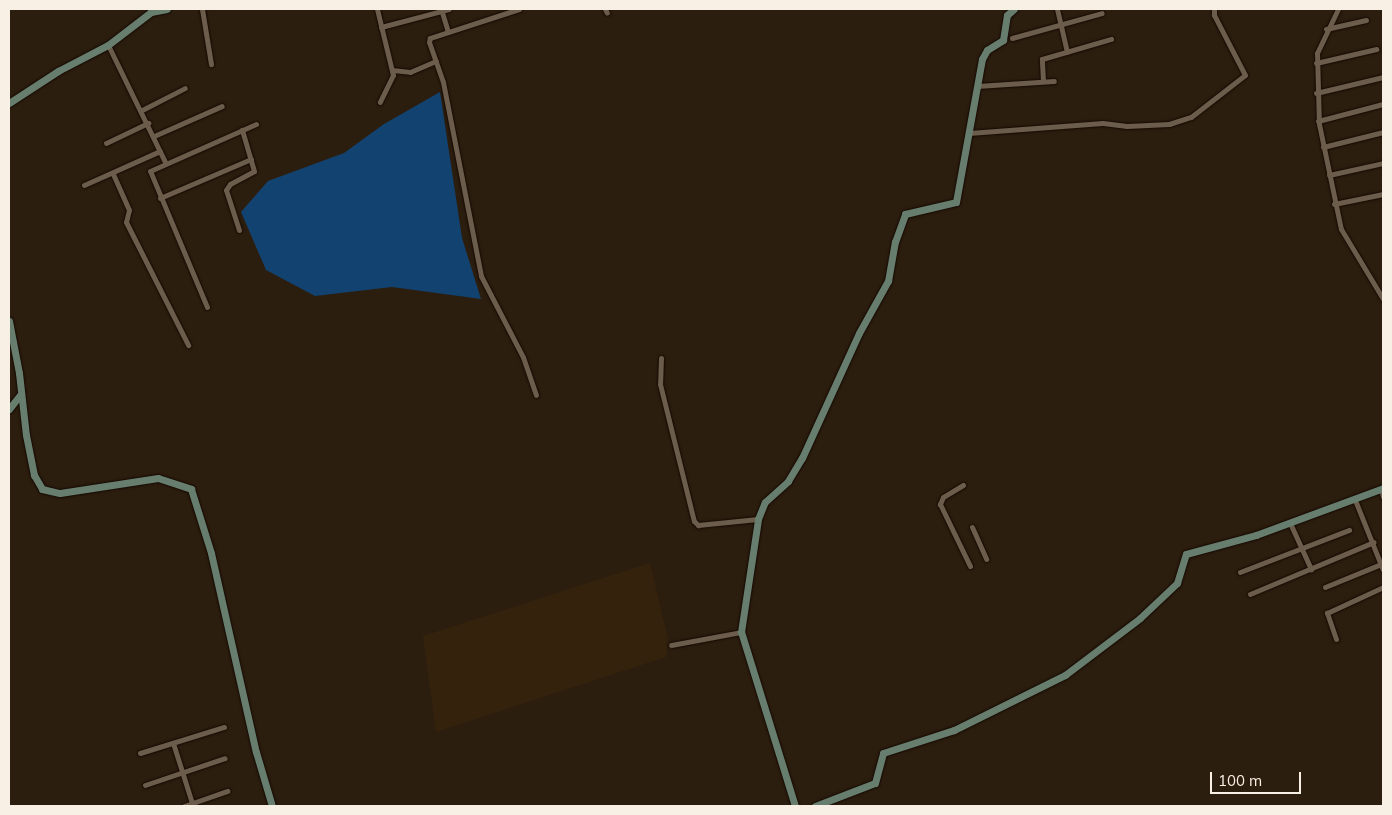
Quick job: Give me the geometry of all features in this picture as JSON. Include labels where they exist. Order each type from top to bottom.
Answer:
[{"type":"street","points":[[9,104],[58,71],[108,45],[150,12],[167,9]]},
{"type":"street","points":[[202,9],[211,64]]},
{"type":"street","points":[[377,9],[393,79],[380,102]]},
{"type":"street","points":[[381,27],[449,9]]},
{"type":"street","points":[[519,9],[429,40],[436,61],[481,276],[523,357],[536,395]]},
{"type":"street","points":[[795,806],[741,632],[753,567],[758,519],[765,502],[788,481],[802,458],[859,333],[888,281],[895,242],[905,214],[956,202],[984,53],[1003,40],[1007,15],[1014,9]]},
{"type":"street","points":[[1057,9],[1067,52]]},
{"type":"street","points":[[969,133],[1103,123],[1127,126],[1169,124],[1190,117],[1245,75],[1214,15],[1214,9]]},
{"type":"street","points":[[1338,9],[1326,29],[1318,49],[1316,63],[1318,121],[1334,204],[1343,234],[1383,299]]},
{"type":"street","points":[[441,10],[448,32]]},
{"type":"street","points":[[1012,38],[1102,13]]},
{"type":"street","points":[[1326,29],[1366,20]]},
{"type":"street","points":[[1043,81],[1042,59],[1111,39]]},
{"type":"street","points":[[108,45],[142,110],[165,162]]},
{"type":"street","points":[[1316,63],[1376,49]]},
{"type":"street","points":[[392,70],[410,72],[436,61]]},
{"type":"street","points":[[1316,94],[1383,78]]},
{"type":"street","points":[[977,86],[1054,80]]},
{"type":"street","points":[[142,110],[185,88]]},
{"type":"street","points":[[1318,121],[1383,104]]},
{"type":"street","points":[[154,136],[222,106]]},
{"type":"street","points":[[106,142],[148,123]]},
{"type":"street","points":[[207,307],[150,171],[165,162],[256,124]]},
{"type":"street","points":[[239,230],[226,190],[230,184],[254,171],[242,130]]},
{"type":"street","points":[[1323,147],[1383,132]]},
{"type":"street","points":[[84,185],[113,174],[160,151]]},
{"type":"street","points":[[160,198],[251,159]]},
{"type":"street","points":[[1329,175],[1383,162]]},
{"type":"street","points":[[113,174],[129,210],[126,222],[188,345]]},
{"type":"street","points":[[1334,204],[1383,194]]},
{"type":"street","points":[[9,320],[34,475],[42,489],[60,493],[158,478],[191,489],[211,553],[256,752],[272,806]]},
{"type":"street","points":[[661,358],[660,384],[694,521],[698,525],[758,519]]},
{"type":"street","points":[[9,409],[20,395]]},
{"type":"street","points":[[963,485],[943,497],[940,504],[970,566]]},
{"type":"street","points":[[815,806],[875,783],[883,754],[954,730],[1065,675],[1140,618],[1177,583],[1186,554],[1290,523],[1382,489],[1383,497]]},
{"type":"street","points":[[1325,587],[1382,567],[1374,542],[1355,500]]},
{"type":"street","points":[[1290,523],[1311,568]]},
{"type":"street","points":[[972,526],[986,559]]},
{"type":"street","points":[[1240,572],[1349,530]]},
{"type":"street","points":[[1250,594],[1374,542]]},
{"type":"street","points":[[1336,639],[1327,612],[1383,587]]},
{"type":"street","points":[[671,645],[741,632]]},
{"type":"street","points":[[140,754],[224,727]]},
{"type":"street","points":[[173,743],[192,805]]},
{"type":"street","points":[[145,785],[225,758]]},
{"type":"street","points":[[184,806],[192,805],[228,791]]},
{"type":"shaded area","points":[[650,563],[668,639],[666,657],[436,732],[423,636]]},
{"type":"water","points":[[440,92],[462,238],[481,299],[392,287],[315,296],[266,270],[241,212],[268,181],[344,153],[384,124]]}]
